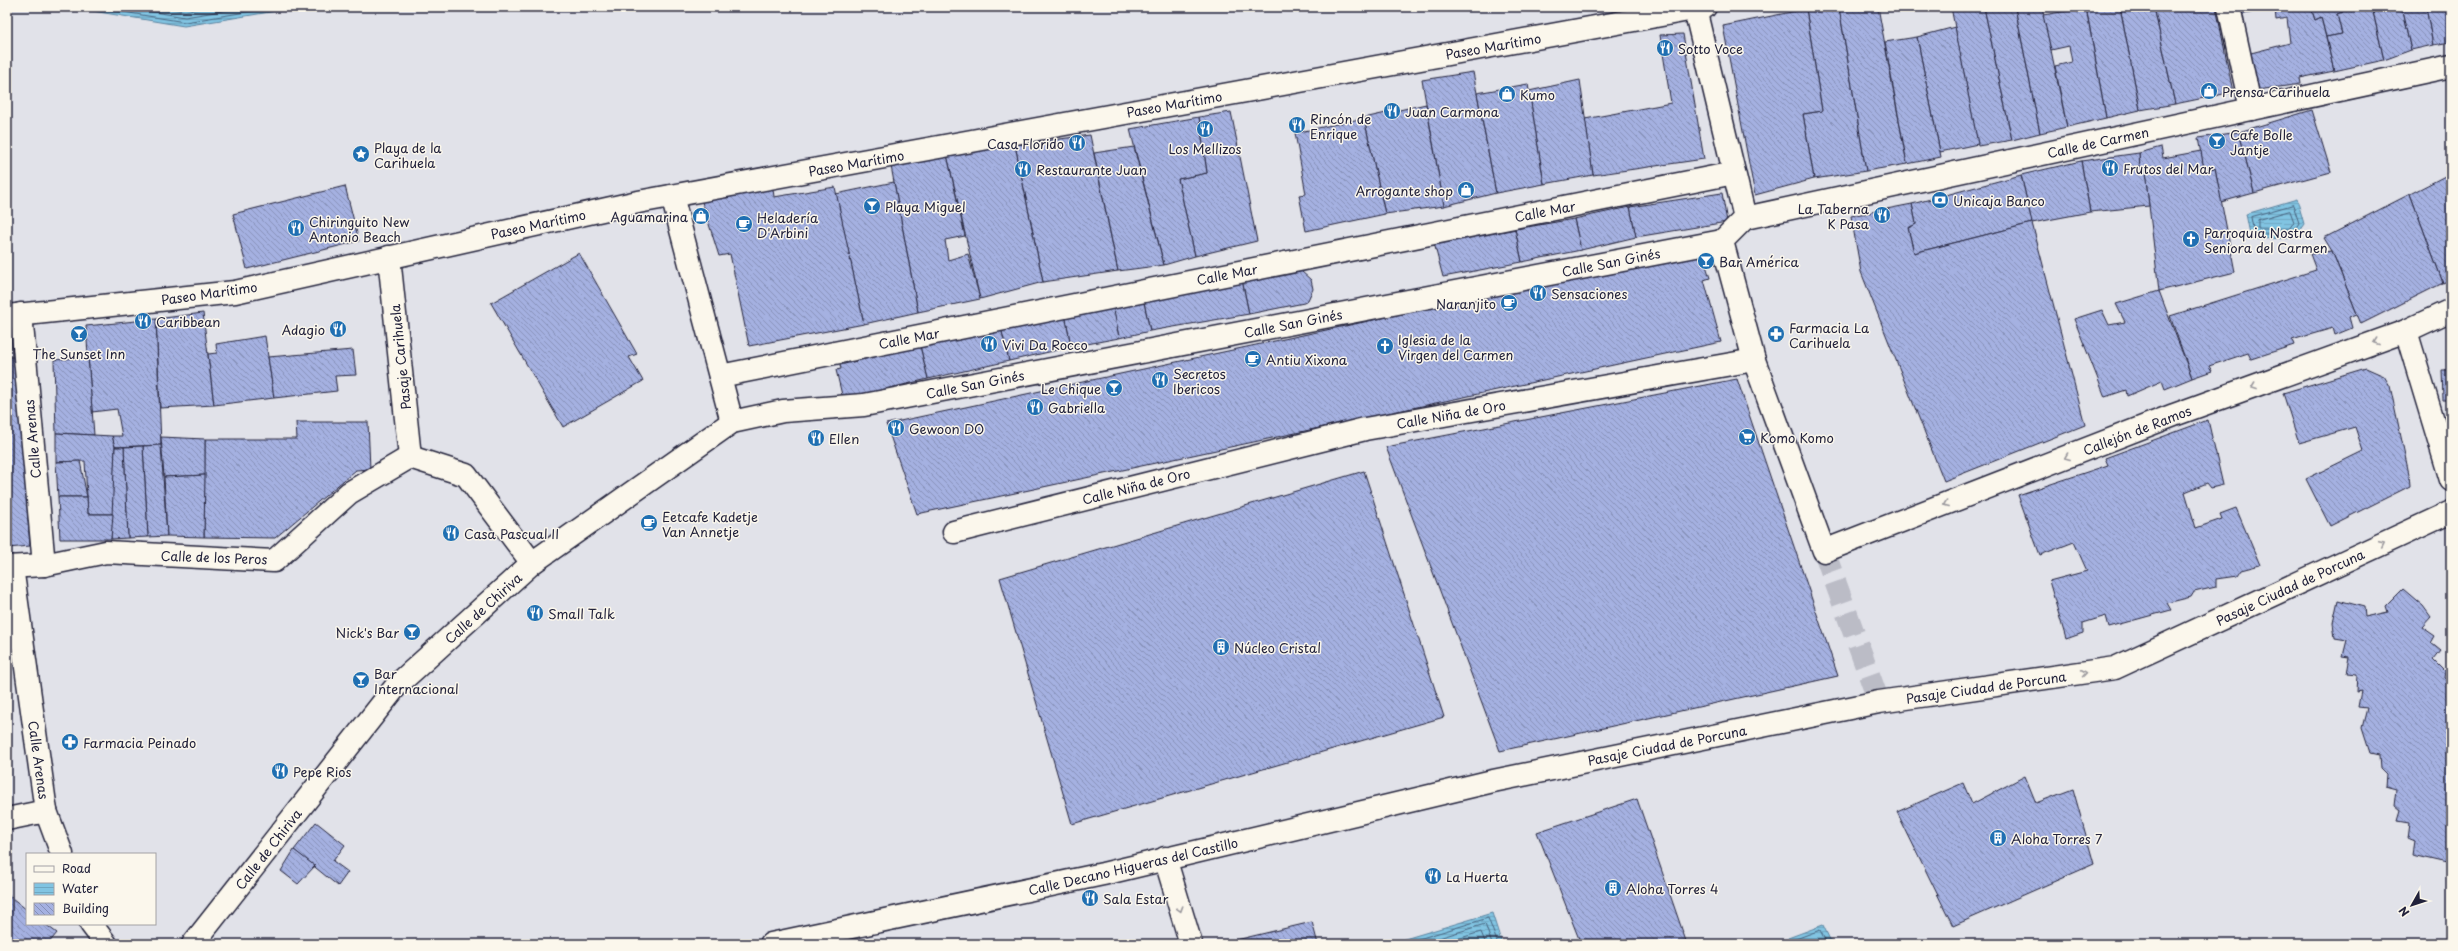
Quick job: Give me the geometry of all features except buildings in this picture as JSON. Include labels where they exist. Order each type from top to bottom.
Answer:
[{"type":"street","points":[[2229,7],[2251,109]]},
{"type":"street","points":[[1700,8],[1734,173],[1745,218],[1722,241],[1754,360]]},
{"type":"street","name":"Paseo Marítimo","points":[[14,314],[235,292],[672,196],[1700,8]]},
{"type":"street","name":"Calle de Carmen","points":[[1745,218],[2451,66]]},
{"type":"street","name":"Calle Mar","points":[[720,376],[1734,173]]},
{"type":"street","points":[[672,196],[732,422]]},
{"type":"street","name":"Calle San Ginés","points":[[864,405],[1722,241]]},
{"type":"street","name":"Pasaje Carihuela","points":[[389,257],[410,457]]},
{"type":"street","name":"Callejón de Ramos","points":[[1754,360],[1824,551],[2174,415],[2406,331],[2451,310]]},
{"type":"street","name":"Calle Arenas","points":[[14,314],[44,565]]},
{"type":"street","points":[[2406,331],[2451,480]]},
{"type":"street","name":"Calle Niña de Oro","points":[[954,532],[1365,429],[1754,360]]},
{"type":"street","name":"Calle de Chiriva","points":[[193,944],[397,685],[532,563],[732,422],[783,411],[864,405]]},
{"type":"street","points":[[410,457],[466,475],[532,563]]},
{"type":"street","name":"Calle de los Peros","points":[[9,567],[44,565],[106,552],[274,561],[349,493],[410,457]]},
{"type":"street","name":"Pasaje Ciudad de Porcuna","points":[[1493,781],[1879,702],[2115,668],[2451,512]]},
{"type":"street","name":"Calle Arenas","points":[[9,567],[46,811],[62,853]]},
{"type":"street","name":"Calle Decano Higueras del Castillo","points":[[771,944],[1103,874],[1493,781]]},
{"type":"street","points":[[7,819],[46,811]]},
{"type":"street","points":[[1165,858],[1191,944]]},
{"type":"street","points":[[92,925],[106,944]]},
{"type":"water","points":[[68,7],[301,7],[184,26]]},
{"type":"water","points":[[2297,199],[2304,224],[2294,238],[2251,239],[2246,214]]},
{"type":"water","points":[[1492,913],[1502,944],[1388,944]]},
{"type":"water","points":[[1823,925],[1832,944],[1788,944],[1788,938]]},
{"type":"tunnel","points":[[1824,551],[1879,702]]},
{"type":"place","name":"Sotto Voce","points":[[1665,48]]},
{"type":"place","name":"Prensa Carihuela","points":[[2209,91]]},
{"type":"place","name":"Kumo","points":[[1507,94]]},
{"type":"place","name":"Juan Carmona","points":[[1392,111]]},
{"type":"place","name":"Rincón de Enrique","points":[[1297,125]]},
{"type":"place","name":"Los Mellizos","points":[[1205,129]]},
{"type":"place","name":"Cafe Bolle Jantje","points":[[2217,141]]},
{"type":"place","name":"Casa Florido","points":[[1077,143]]},
{"type":"place","name":"Playa de la Carihuela","points":[[361,154]]},
{"type":"place","name":"Frutos del Mar","points":[[2110,168]]},
{"type":"place","name":"Restaurante Juan","points":[[1023,169]]},
{"type":"place","name":"Arrogante shop","points":[[1466,190]]},
{"type":"place","name":"Unicaja Banco","points":[[1940,200]]},
{"type":"place","name":"Playa Miguel","points":[[872,206]]},
{"type":"place","name":"La Taberna K Pasa","points":[[1882,215]]},
{"type":"place","name":"Aguamarina","points":[[701,216]]},
{"type":"place","name":"Heladería D'Arbini","points":[[744,224]]},
{"type":"place","name":"Chiringuito New Antonio Beach","points":[[296,228]]},
{"type":"place","name":"Parroquia Nostra Seniora del Carmen","points":[[2191,239]]},
{"type":"place","name":"Bar América","points":[[1706,261]]},
{"type":"place","name":"Sensaciones","points":[[1538,293]]},
{"type":"place","name":"Naranjito","points":[[1509,303]]},
{"type":"place","name":"Caribbean","points":[[143,321]]},
{"type":"place","name":"Adagio","points":[[338,329]]},
{"type":"place","name":"The Sunset Inn","points":[[79,334]]},
{"type":"place","name":"Farmacia La Carihuela","points":[[1776,334]]},
{"type":"place","name":"Vivi Da Rocco","points":[[989,344]]},
{"type":"place","name":"Iglesia de la Virgen del Carmen","points":[[1385,346]]},
{"type":"place","name":"Antiu Xixona","points":[[1253,359]]},
{"type":"place","name":"Secretos Ibericos","points":[[1160,380]]},
{"type":"place","name":"Le Chique","points":[[1114,388]]},
{"type":"place","name":"Gabriella","points":[[1035,407]]},
{"type":"place","name":"Gewoon DO","points":[[896,428]]},
{"type":"place","name":"Komo Komo","points":[[1747,437]]},
{"type":"place","name":"Ellen","points":[[816,438]]},
{"type":"place","name":"Eetcafe Kadetje Van Annetje","points":[[649,523]]},
{"type":"place","name":"Casa Pascual II","points":[[451,533]]},
{"type":"place","name":"Small Talk","points":[[535,613]]},
{"type":"place","name":"Nick's Bar","points":[[412,632]]},
{"type":"place","name":"Núcleo Cristal","points":[[1221,647]]},
{"type":"place","name":"Bar Internacional","points":[[361,680]]},
{"type":"place","name":"Farmacia Peinado","points":[[70,742]]},
{"type":"place","name":"Pepe Rios","points":[[280,771]]},
{"type":"place","name":"Aloha Torres 7","points":[[1998,838]]},
{"type":"place","name":"La Huerta","points":[[1433,876]]},
{"type":"place","name":"Aloha Torres 4","points":[[1613,888]]},
{"type":"place","name":"Sala Estar","points":[[1090,898]]}]
